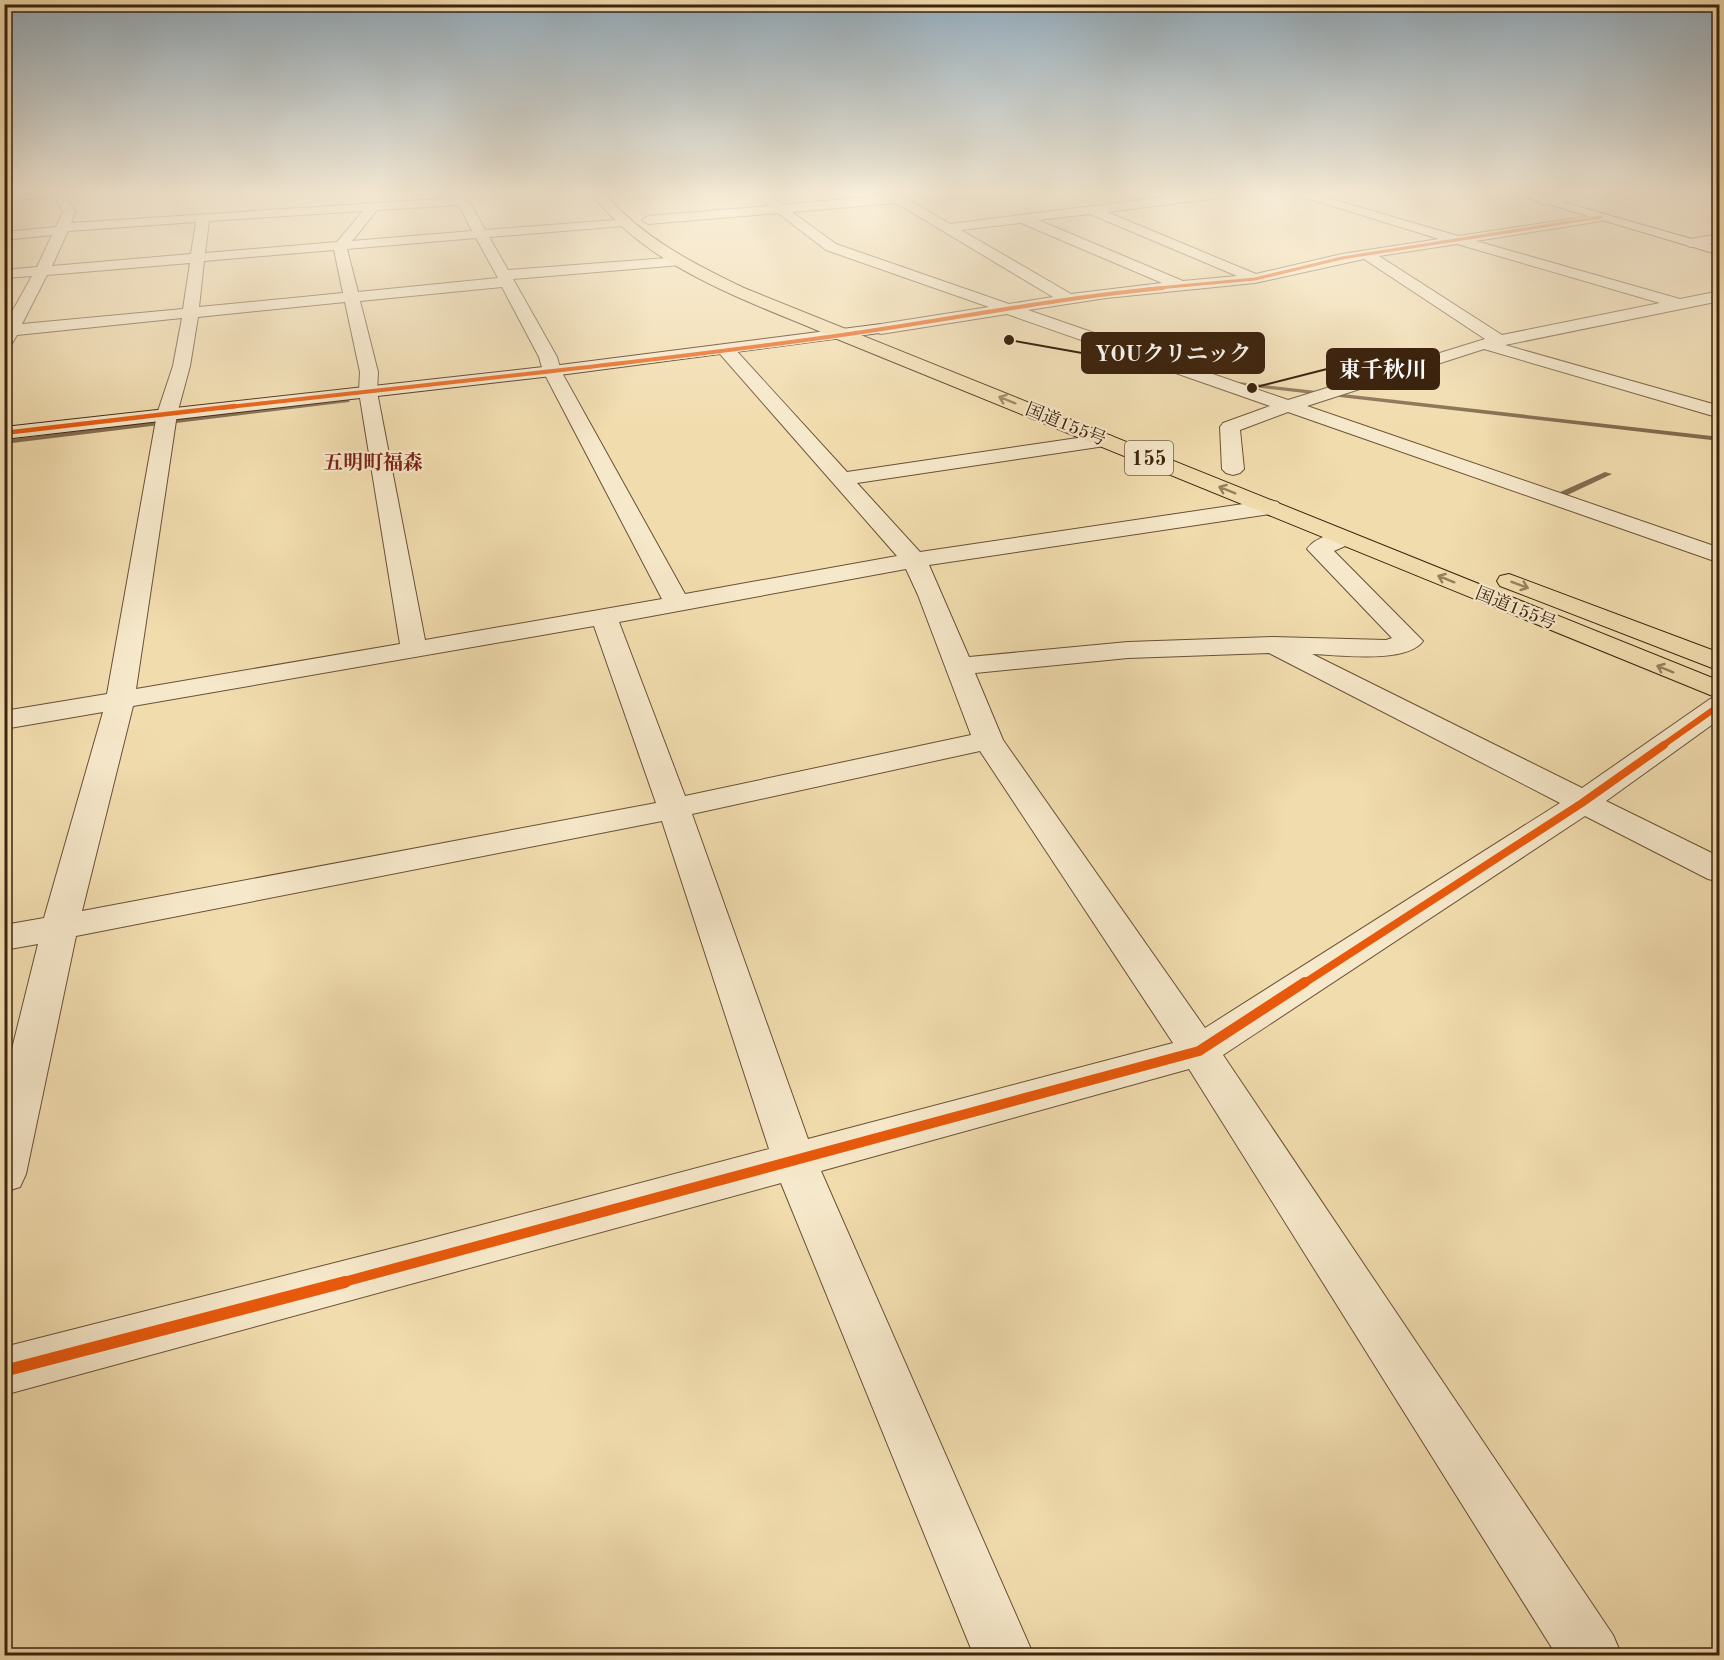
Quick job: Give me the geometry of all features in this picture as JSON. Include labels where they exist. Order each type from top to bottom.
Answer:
[{"type":"highway","name":"国道155号","points":[[702,271],[843,335],[1719,691]]},
{"type":"highway","points":[[739,271],[760,282],[914,342]]},
{"type":"highway","points":[[1211,460],[1253,477]]},
{"type":"highway","name":"国道155号","points":[[1489,573],[1719,663]]},
{"type":"street","points":[[4,274],[36,271]]},
{"type":"street","points":[[7,335],[42,271]]},
{"type":"street","points":[[4,1174],[60,927],[120,701],[167,414],[176,393],[191,312],[196,271]]},
{"type":"street","points":[[346,271],[369,372],[368,392],[414,650]]},
{"type":"street","points":[[500,271],[548,357],[552,371],[678,604]]},
{"type":"street","points":[[7,335],[191,312],[352,297],[578,271]]},
{"type":"street","points":[[901,271],[1719,556]]},
{"type":"street","points":[[1021,271],[1068,299]]},
{"type":"street","points":[[1147,271],[1181,286]]},
{"type":"street","points":[[1238,271],[1256,279]]},
{"type":"street","points":[[4,433],[726,350],[843,335],[1106,293],[1256,279],[1289,271]]},
{"type":"street","points":[[1390,271],[1492,343],[1719,412]]},
{"type":"street","points":[[1565,271],[1709,313]]},
{"type":"street","points":[[1233,469],[1230,427],[1290,405],[1492,343],[1719,296]]},
{"type":"street","points":[[726,350],[844,479],[914,560],[988,740],[1199,1050],[1592,1656]]},
{"type":"street","points":[[1700,406],[1719,398]]},
{"type":"street","points":[[844,479],[1105,440]]},
{"type":"street","points":[[4,720],[678,604],[914,560],[1270,507]]},
{"type":"street","points":[[959,666],[1128,650],[1273,645],[1388,648],[1410,641],[1319,549],[1344,537]]},
{"type":"street","points":[[604,617],[674,809],[794,1160],[1004,1656]]},
{"type":"street","points":[[1273,645],[1719,871]]},
{"type":"street","points":[[4,1371],[421,1262],[1199,1050],[1582,803],[1719,705]]},
{"type":"street","points":[[4,938],[674,809],[988,740]]},
{"type":"waterway","points":[[1238,384],[1720,439]]},
{"type":"waterway","points":[[4,442],[347,401]]},
{"type":"waterway","points":[[1547,492],[1558,496],[1608,474]]},
{"type":"cycle path","points":[[4,433],[726,350],[843,335],[1106,293],[1255,279],[1286,271]]},
{"type":"cycle path","points":[[4,1371],[421,1262],[1199,1051],[1582,803],[1720,705]]},
{"type":"place","name":"YOUクリニック","points":[[1009,340]]},
{"type":"place","name":"東千秋川","points":[[1252,388]]},
{"type":"district","name":"五明町福森","points":[[373,462]]}]
